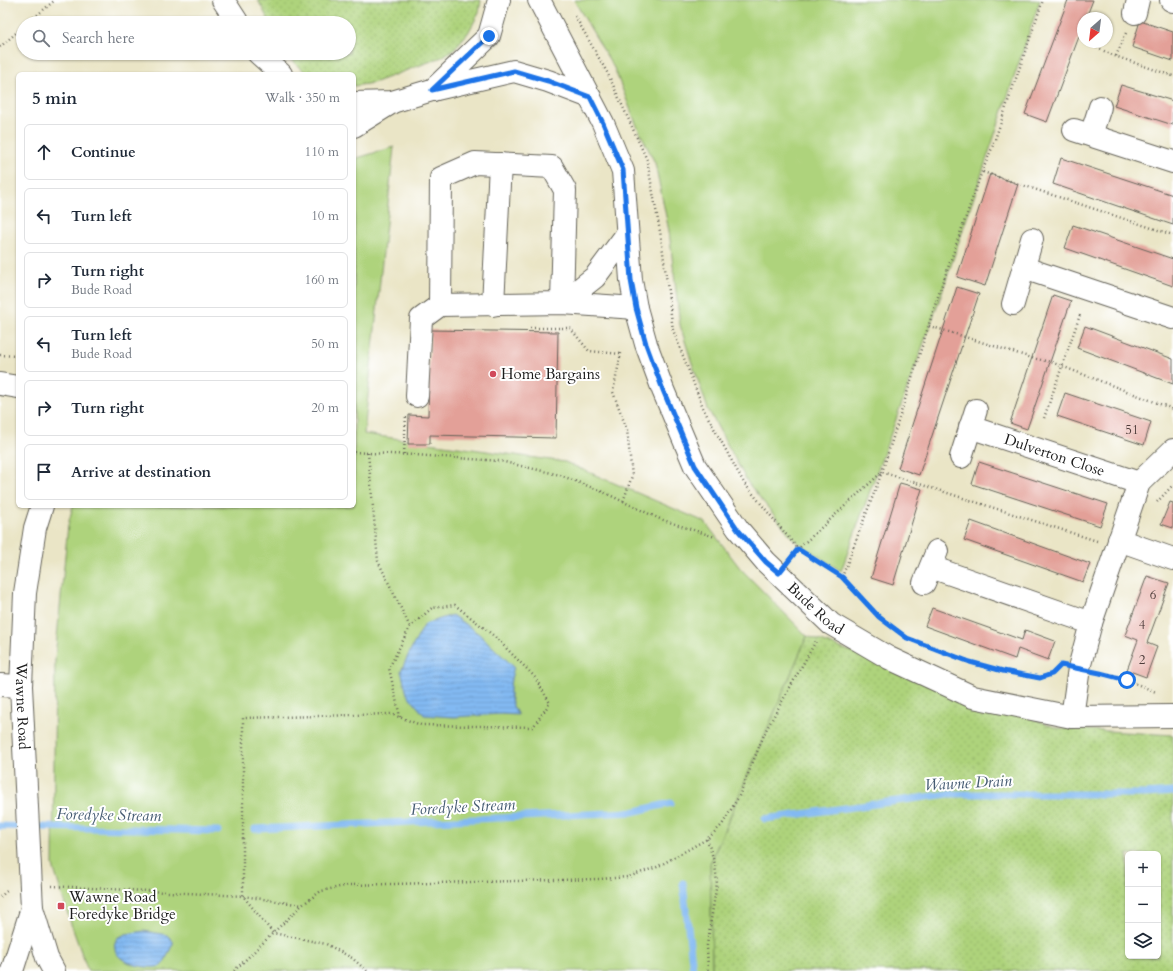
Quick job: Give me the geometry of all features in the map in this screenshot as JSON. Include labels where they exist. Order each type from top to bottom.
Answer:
[{"type":"street","points":[[432,90],[489,36],[500,0]]},
{"type":"street","name":"Bude Road","points":[[539,0],[603,123],[623,170],[631,280],[636,308],[646,344],[663,390],[695,466],[738,530],[766,562],[830,624],[889,658],[973,697],[1072,717],[1173,716]]},
{"type":"street","points":[[224,1],[234,16]]},
{"type":"street","points":[[260,60],[278,72]]},
{"type":"street","points":[[356,103],[392,102],[432,90],[514,71],[548,81],[590,97]]},
{"type":"street","points":[[356,125],[392,102]]},
{"type":"street","points":[[1100,107],[1083,133],[1173,162]]},
{"type":"street","points":[[440,305],[441,178],[475,163],[552,166],[565,190],[562,303]]},
{"type":"street","points":[[494,305],[500,164]]},
{"type":"street","points":[[562,303],[595,277],[627,234]]},
{"type":"street","points":[[1013,304],[1032,239]]},
{"type":"street","points":[[1024,268],[1173,318]]},
{"type":"street","points":[[412,402],[420,319],[440,305],[562,303],[636,308]]},
{"type":"street","points":[[0,384],[16,387]]},
{"type":"street","name":"Dulverton Close","points":[[961,457],[973,418],[1139,483]]},
{"type":"street","points":[[1072,717],[1079,668],[1091,623],[1139,483],[1173,450]]},
{"type":"street","name":"Wawne Road","points":[[41,508],[35,528],[11,686],[27,805],[32,908],[47,958],[54,971]]},
{"type":"street","points":[[1118,544],[1173,560]]},
{"type":"street","points":[[931,567],[1091,623]]},
{"type":"street","name":"Wawne Road","points":[[12,971],[32,908]]},
{"type":"path","points":[[36,16],[55,0]]},
{"type":"path","points":[[842,577],[882,472],[928,326],[982,172],[992,148],[1042,0]]},
{"type":"path","points":[[573,14],[608,74],[647,160],[661,237],[673,330],[704,410],[744,483],[798,549],[842,577],[879,617],[907,638],[970,662],[1003,671],[1040,678],[1052,674],[1061,665],[1127,680],[1163,695]]},
{"type":"path","points":[[0,47],[16,33]]},
{"type":"path","points":[[1098,48],[1112,55],[1173,76]]},
{"type":"path","points":[[982,172],[1173,235]]},
{"type":"path","points":[[1044,418],[1080,315]]},
{"type":"path","points":[[928,326],[1062,367],[1173,409]]},
{"type":"path","points":[[524,328],[570,328],[589,351],[621,354],[646,344]]},
{"type":"path","points":[[621,354],[613,392],[627,430],[632,476],[623,502]]},
{"type":"path","points":[[0,355],[16,356]]},
{"type":"path","points":[[404,454],[412,402]]},
{"type":"path","points":[[356,452],[500,460],[560,475],[604,492],[660,519],[720,539]]},
{"type":"path","points":[[368,454],[378,561],[410,627]]},
{"type":"path","points":[[779,573],[798,549],[882,472]]},
{"type":"path","points":[[882,472],[1118,544]]},
{"type":"path","points":[[367,971],[352,958],[326,944],[273,933],[243,896],[243,718],[391,714],[400,717],[421,724],[533,727],[550,703],[534,676],[494,636],[455,605],[432,608],[410,627],[389,668],[400,717]]},
{"type":"path","points":[[234,971],[302,905],[322,891],[349,885],[628,877],[657,868],[707,839],[722,825],[740,796],[766,730],[818,638],[830,624]]},
{"type":"path","points":[[707,839],[715,864],[717,883],[707,945],[708,971]]},
{"type":"path","points":[[31,885],[243,896],[302,905]]},
{"type":"green space","points":[[258,0],[481,0],[479,13],[468,33],[455,48],[442,57],[373,83],[356,86],[356,72],[306,72],[292,60],[356,60],[356,16],[266,16]]},
{"type":"green space","points":[[574,0],[1040,0],[939,301],[841,571],[795,541],[748,483],[708,409],[680,325],[669,231],[655,163],[637,126],[614,68]]},
{"type":"green space","points":[[394,147],[364,434],[565,462],[705,522],[740,568],[807,636],[710,863],[712,971],[88,971],[71,924],[53,866],[55,658],[68,525],[72,508],[356,508],[356,158]]},
{"type":"green space","points":[[807,636],[960,691],[1057,728],[1173,735],[1173,971],[712,971],[710,864]]},
{"type":"water","points":[[452,615],[479,634],[514,667],[510,691],[514,709],[518,715],[500,714],[454,717],[424,715],[407,694],[401,671],[425,624]]},
{"type":"water","points":[[144,931],[167,935],[173,941],[173,944],[161,966],[146,967],[137,965],[121,958],[116,953],[115,946],[117,938],[126,934]]},
{"type":"building","points":[[1068,0],[1093,0],[1088,12],[1077,12],[1077,42],[1047,122],[1025,114]]},
{"type":"building","points":[[1140,21],[1173,32],[1173,61],[1132,47]]},
{"type":"building","points":[[1121,85],[1173,101],[1173,125],[1114,106]]},
{"type":"building","points":[[1061,158],[1173,195],[1173,225],[1053,184]]},
{"type":"building","points":[[990,174],[1018,184],[985,286],[957,277]]},
{"type":"building","points":[[1073,225],[1173,259],[1173,286],[1065,248]]},
{"type":"building","points":[[957,287],[979,294],[919,475],[898,468]]},
{"type":"building","points":[[1053,295],[1071,301],[1027,429],[1010,423]]},
{"type":"building","points":[[1085,326],[1173,359],[1173,384],[1077,348]]},
{"type":"building","name":"Home Bargains","points":[[430,330],[558,332],[556,438],[430,435],[430,444],[408,444],[409,415],[428,416]]},
{"type":"building","points":[[1065,393],[1151,422],[1144,445],[1057,416]]},
{"type":"building","points":[[979,462],[1108,504],[1100,526],[972,484]]},
{"type":"building","points":[[900,483],[922,489],[893,585],[871,578]]},
{"type":"building","points":[[1170,502],[1173,503],[1173,528],[1161,524]]},
{"type":"building","points":[[971,521],[1090,564],[1083,582],[964,540]]},
{"type":"building","points":[[1147,576],[1169,583],[1147,643],[1157,647],[1146,677],[1127,670],[1138,640],[1125,635]]},
{"type":"building","points":[[932,608],[1022,640],[1025,630],[1055,641],[1048,660],[1018,649],[1015,659],[925,626]]},
{"type":"waterway","name":"Wawne Drain","points":[[765,819],[948,794],[1145,794],[1173,792]]},
{"type":"waterway","name":"Foredyke Stream","points":[[255,829],[632,812],[671,803]]},
{"type":"waterway","name":"Foredyke Stream","points":[[0,826],[218,831]]},
{"type":"waterway","points":[[683,883],[693,971]]},
{"type":"place","name":"Home Bargains","points":[[493,374]]},
{"type":"place","name":"Wawne Road Foredyke Bridge","points":[[61,906]]},
{"type":"route","points":[[489,36],[432,90],[514,71],[548,81],[590,97],[623,170],[631,280],[636,308],[646,344],[663,390],[695,466],[738,530],[766,562],[779,573],[798,549],[842,577],[879,617],[907,638],[970,662],[1003,671],[1040,678],[1052,674],[1061,665],[1127,680]]}]
